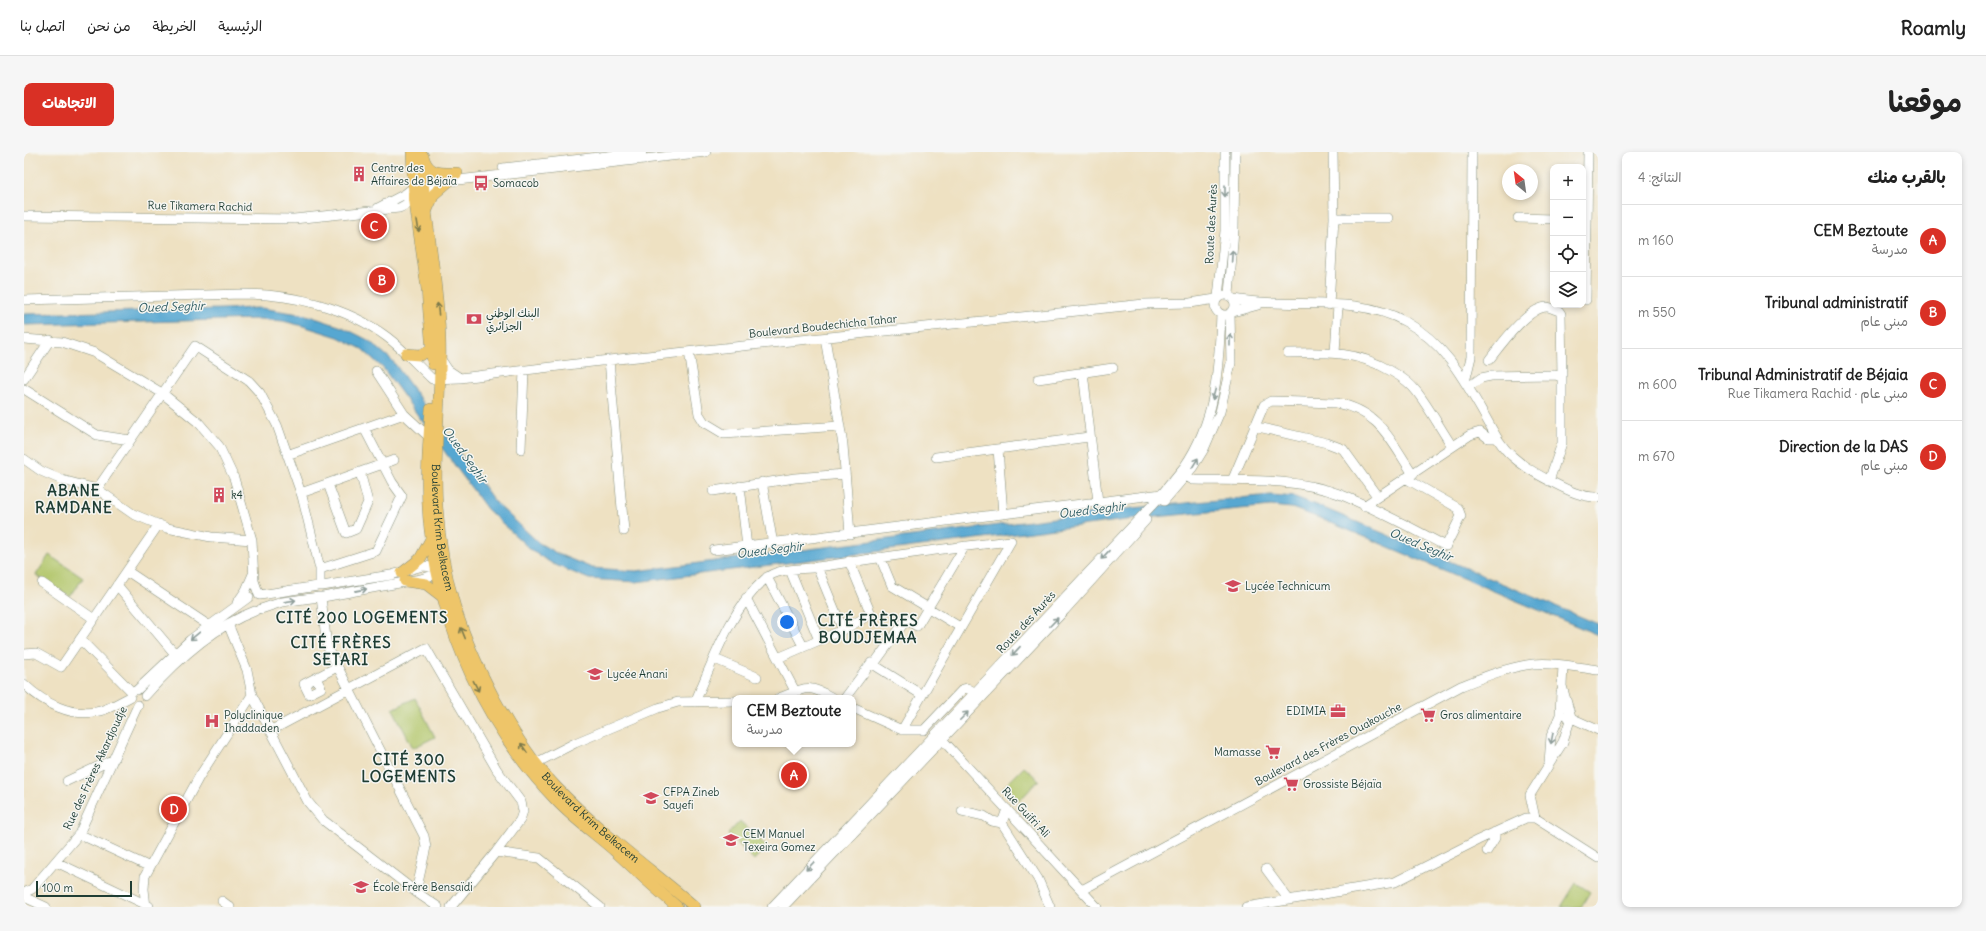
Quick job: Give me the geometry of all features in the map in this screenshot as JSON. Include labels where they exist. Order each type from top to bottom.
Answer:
[{"type":"main road","name":"Boulevard Krim Belkacem","points":[[412,152],[418,189],[427,289],[436,354],[437,385],[428,513],[442,597],[452,630],[478,690],[518,756],[532,764],[676,907]]},
{"type":"main road","name":"Boulevard Krim Belkacem","points":[[422,152],[418,189],[426,214],[439,323],[436,354]]},
{"type":"main road","points":[[422,152],[425,163],[433,172],[457,173]]},
{"type":"main road","points":[[426,214],[434,194],[449,181]]},
{"type":"main road","points":[[406,354],[436,354]]},
{"type":"main road","name":"Boulevard Krim Belkacem","points":[[433,440],[437,507],[438,569],[484,682],[502,716],[526,752],[532,764]]},
{"type":"main road","points":[[431,538],[420,559],[403,577],[426,584],[442,597]]},
{"type":"main road","name":"Boulevard Krim Belkacem","points":[[618,848],[695,907]]},
{"type":"main road","points":[[618,848],[685,907]]},
{"type":"street","points":[[418,189],[441,176],[457,173],[642,152]]},
{"type":"street","points":[[418,189],[449,181],[706,152]]},
{"type":"street","name":"Route des Aurès","points":[[1217,298],[1225,231],[1226,152]]},
{"type":"street","name":"Route des Aurès","points":[[1232,297],[1235,152]]},
{"type":"street","points":[[1333,152],[1335,353]]},
{"type":"street","points":[[1467,381],[1471,357],[1472,152]]},
{"type":"street","points":[[1586,200],[1588,152]]},
{"type":"street","name":"Rue Tikamera Rachid","points":[[24,216],[294,219],[375,210],[405,194],[418,189]]},
{"type":"street","points":[[1334,218],[1388,218]]},
{"type":"street","points":[[1518,218],[1550,219]]},
{"type":"street","points":[[1585,236],[1586,272]]},
{"type":"street","points":[[24,300],[242,294],[273,295],[307,301],[378,330],[406,354],[437,385]]},
{"type":"street","points":[[1263,304],[1225,312],[1215,305],[1217,298],[1224,294],[1263,304],[1334,305],[1377,309],[1407,322],[1441,348],[1454,363],[1467,381],[1497,438],[1511,456],[1530,470],[1549,481],[1589,497],[1598,497]]},
{"type":"street","points":[[1225,312],[1235,307],[1232,297]]},
{"type":"street","name":"Boulevard Boudechicha Tahar","points":[[437,385],[460,378],[609,360],[1144,304],[1190,303],[1217,298]]},
{"type":"street","name":"Boulevard Boudechicha Tahar","points":[[1190,303],[1225,312]]},
{"type":"street","points":[[1489,360],[1520,325],[1539,309],[1547,307],[1559,311],[1561,314],[1562,443],[1549,481]]},
{"type":"street","name":"Route des Aurès","points":[[772,907],[939,736],[1065,610],[1204,449],[1220,412],[1231,363],[1225,312]]},
{"type":"street","points":[[825,338],[840,426],[850,534]]},
{"type":"street","points":[[24,339],[62,342],[95,353],[162,393],[199,423],[219,446],[234,478],[252,540],[255,596],[248,606],[258,610]]},
{"type":"street","points":[[24,379],[50,340]]},
{"type":"street","points":[[97,489],[195,346],[249,381],[260,393],[277,425],[301,493],[320,570],[320,586],[314,592],[321,597],[326,646],[424,836],[426,847],[416,892]]},
{"type":"street","points":[[689,352],[699,414],[704,422],[724,434],[840,426]]},
{"type":"street","points":[[1288,353],[1335,353],[1355,355],[1378,363],[1400,376],[1417,391],[1452,446]]},
{"type":"street","points":[[436,354],[448,370],[460,378]]},
{"type":"street","points":[[609,360],[624,531]]},
{"type":"street","points":[[1038,379],[1113,368]]},
{"type":"street","points":[[521,449],[524,370]]},
{"type":"street","points":[[376,371],[404,414],[433,440]]},
{"type":"street","points":[[1083,372],[1089,437],[1098,502]]},
{"type":"street","points":[[1467,381],[1491,376],[1551,375],[1562,377]]},
{"type":"street","points":[[24,389],[97,435],[130,440]]},
{"type":"street","points":[[1232,481],[1254,426],[1264,405],[1268,401],[1319,401],[1345,404],[1369,414],[1376,420],[1413,474]]},
{"type":"street","points":[[287,455],[404,414]]},
{"type":"street","points":[[1254,426],[1327,443],[1343,449],[1377,496]]},
{"type":"street","points":[[320,570],[376,550],[402,496],[392,482],[384,463],[364,428]]},
{"type":"street","points":[[1364,506],[1452,446],[1477,432],[1488,438],[1497,438]]},
{"type":"street","points":[[936,457],[1089,437]]},
{"type":"street","points":[[998,449],[1003,514]]},
{"type":"street","points":[[24,459],[41,471],[62,480],[97,489],[133,514],[159,524],[211,537],[252,540]]},
{"type":"street","points":[[301,493],[394,460]]},
{"type":"street","points":[[328,484],[346,533],[356,529],[368,502],[360,472]]},
{"type":"street","points":[[713,491],[762,482],[845,474]]},
{"type":"street","points":[[1182,474],[1193,480],[1276,482],[1307,486],[1338,494],[1446,546],[1461,516],[1458,508],[1404,478]]},
{"type":"street","points":[[762,482],[773,544]]},
{"type":"street","points":[[740,486],[747,547]]},
{"type":"street","points":[[714,550],[773,544],[1098,502],[1160,499]]},
{"type":"street","points":[[24,654],[36,653],[61,667],[159,524]]},
{"type":"street","name":"Route des Aurès","points":[[783,907],[939,736],[976,693],[1134,529]]},
{"type":"street","points":[[695,702],[727,631],[746,598],[767,577],[790,570],[850,561],[1011,541],[960,627],[902,730]]},
{"type":"street","points":[[848,695],[868,666],[871,663],[874,664],[906,620],[917,626],[965,546]]},
{"type":"street","points":[[880,557],[892,586],[960,627]]},
{"type":"street","points":[[778,658],[843,630],[871,614],[850,561]]},
{"type":"street","points":[[80,639],[133,693],[133,703],[138,705],[144,702],[145,696],[193,649],[228,624],[258,610],[282,602],[321,597],[403,577],[423,566],[438,569]]},
{"type":"street","points":[[817,567],[843,630]]},
{"type":"street","points":[[790,570],[819,640]]},
{"type":"street","points":[[127,571],[208,625]]},
{"type":"street","points":[[254,573],[261,589],[273,594]]},
{"type":"street","points":[[232,609],[244,594],[254,573]]},
{"type":"street","points":[[24,684],[53,705],[78,712],[100,711],[133,693],[208,625],[255,596],[320,586],[403,577]]},
{"type":"street","points":[[767,577],[803,646]]},
{"type":"street","points":[[42,583],[94,619]]},
{"type":"street","points":[[117,585],[175,654]]},
{"type":"street","points":[[255,596],[264,600],[258,610]]},
{"type":"street","points":[[746,598],[795,691]]},
{"type":"street","points":[[228,624],[247,670],[252,695],[308,802],[319,816],[416,892],[438,907]]},
{"type":"street","points":[[270,731],[426,648],[497,770],[520,802],[523,811],[520,820],[451,907]]},
{"type":"street","points":[[715,658],[757,677]]},
{"type":"street","points":[[874,664],[922,694]]},
{"type":"street","name":"Boulevard des Frères Ouakouche","points":[[1082,890],[1461,686],[1498,672],[1533,664],[1563,665],[1598,670]]},
{"type":"street","points":[[1535,818],[1530,795],[1563,742],[1563,665]]},
{"type":"street","points":[[316,678],[337,667]]},
{"type":"street","points":[[786,695],[809,688],[818,690],[827,695]]},
{"type":"street","points":[[856,709],[902,730],[924,730],[963,689],[967,688],[976,693]]},
{"type":"street","points":[[133,693],[142,691],[145,696]]},
{"type":"street","points":[[148,906],[144,888],[145,876],[200,777],[252,695]]},
{"type":"street","points":[[532,764],[574,743],[658,708],[678,702],[732,702]]},
{"type":"street","name":"Rue des Frères Akardjoudje","points":[[24,893],[32,888],[79,834],[138,705]]},
{"type":"street","points":[[1563,717],[1598,730]]},
{"type":"street","points":[[1549,764],[1551,736],[1563,717]]},
{"type":"street","name":"Rue Guifri Ali","points":[[939,736],[1097,907]]},
{"type":"street","points":[[67,782],[114,759]]},
{"type":"street","points":[[1002,824],[1007,809]]},
{"type":"street","points":[[962,811],[984,816],[992,821],[1002,824],[1038,879],[1050,907]]},
{"type":"street","points":[[1246,907],[1395,882],[1526,818],[1535,818],[1598,858]]},
{"type":"street","points":[[1487,851],[1495,838],[1495,832]]},
{"type":"street","points":[[79,834],[150,867]]},
{"type":"street","points":[[496,852],[539,858],[600,907]]},
{"type":"street","points":[[56,862],[148,906]]},
{"type":"street","points":[[1266,869],[1289,900]]},
{"type":"street","points":[[24,897],[46,907]]},
{"type":"street","points":[[222,901],[230,907]]},
{"type":"green space","points":[[49,555],[83,578],[70,597],[36,575]]},
{"type":"green space","points":[[415,698],[435,737],[413,748],[393,709]]},
{"type":"green space","points":[[1024,767],[1039,780],[1018,802],[1003,788]]},
{"type":"green space","points":[[740,821],[766,846],[754,860],[728,834]]},
{"type":"green space","points":[[1576,883],[1590,892],[1581,907],[1561,907]]},
{"type":"water","points":[[261,308],[306,315],[342,327],[368,340],[392,360],[495,502],[539,543],[558,554],[592,568],[636,571],[1133,508],[1271,495],[1295,497],[1326,509],[1598,624],[1598,635],[1322,519],[1292,508],[1271,506],[1134,519],[636,582],[589,579],[553,564],[532,551],[487,509],[383,368],[362,349],[338,337],[283,321],[260,319],[24,325],[24,314]]},
{"type":"place","name":"Centre des Affaires de Béjaïa","points":[[359,174]]},
{"type":"place","name":"Somacob","points":[[481,183]]},
{"type":"place","name":"Tribunal Administratif de Béjaia","points":[[374,226]]},
{"type":"place","name":"Tribunal administratif","points":[[382,280]]},
{"type":"place","name":"البنك الوطني الجزائري","points":[[474,319]]},
{"type":"place","name":"k4","points":[[219,495]]},
{"type":"place","name":"Lycée Technicum","points":[[1233,586]]},
{"type":"place","name":"Lycée Anani","points":[[595,674]]},
{"type":"place","name":"EDIMIA","points":[[1338,711]]},
{"type":"place","name":"Gros alimentaire","points":[[1428,715]]},
{"type":"place","name":"Polyclinique Ihaddaden","points":[[212,721]]},
{"type":"place","name":"Mamasse","points":[[1273,752]]},
{"type":"place","name":"CEM Beztoute","points":[[794,775]]},
{"type":"place","name":"Grossiste Béjaïa","points":[[1291,784]]},
{"type":"place","name":"CFPA Zineb Sayefi","points":[[651,798]]},
{"type":"place","name":"Direction de la DAS","points":[[174,809]]},
{"type":"place","name":"CEM Manuel Texeira Gomez","points":[[731,840]]},
{"type":"place","name":"École Frère Bensaïdi","points":[[361,887]]},
{"type":"district","name":"ABANE RAMDANE","points":[[74,500]]},
{"type":"district","name":"CITÉ 200 LOGEMENTS","points":[[362,618]]},
{"type":"district","name":"CITÉ FRÈRES BOUDJEMAA","points":[[868,630]]},
{"type":"district","name":"CITÉ FRÈRES SETARI","points":[[341,652]]},
{"type":"district","name":"CITÉ 300 LOGEMENTS","points":[[409,768]]},
{"type":"water label","name":"Oued Seghir","points":[[171,307]]},
{"type":"water label","name":"Oued Seghir","points":[[465,455]]},
{"type":"water label","name":"Oued Seghir","points":[[1092,510]]},
{"type":"water label","name":"Oued Seghir","points":[[1421,545]]},
{"type":"water label","name":"Oued Seghir","points":[[770,550]]}]
